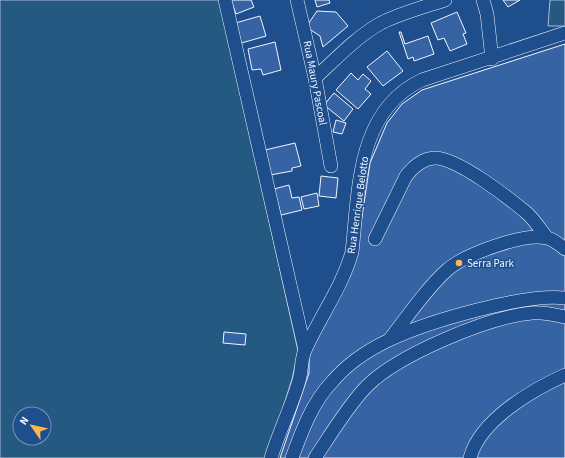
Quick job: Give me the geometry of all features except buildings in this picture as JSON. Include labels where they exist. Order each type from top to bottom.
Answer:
[{"type":"street","points":[[225,0],[304,350]]},
{"type":"street","name":"Rua Maury Pascoal","points":[[297,0],[315,78],[332,166]]},
{"type":"street","points":[[315,78],[354,41],[369,30],[389,20],[444,0]]},
{"type":"street","points":[[483,0],[487,14],[492,59]]},
{"type":"street","name":"Rua Henrique Belotto","points":[[271,458],[300,378],[304,350],[318,321],[334,297],[350,261],[353,248],[360,173],[365,151],[379,120],[396,96],[422,80],[492,59],[565,33]]},
{"type":"street","points":[[375,239],[406,176],[412,168],[433,158],[445,159],[474,175],[529,215],[548,238],[565,249]]},
{"type":"street","points":[[388,340],[433,283],[448,269],[467,258],[511,241],[534,237],[548,238]]},
{"type":"street","points":[[292,458],[305,426],[330,384],[342,371],[361,356],[388,340],[429,325],[511,303],[557,297],[565,298]]},
{"type":"street","points":[[315,458],[366,387],[386,371],[416,353],[461,333],[509,317],[532,313],[565,317]]},
{"type":"street","points":[[470,458],[490,426],[506,410],[525,396],[565,375]]},
{"type":"shaded area","points":[[0,0],[220,0],[298,351],[292,379],[267,458],[0,458]]},
{"type":"shaded area","points":[[550,0],[565,0],[565,26],[548,26]]},
{"type":"place","name":"Serra Park","points":[[459,263]]}]
